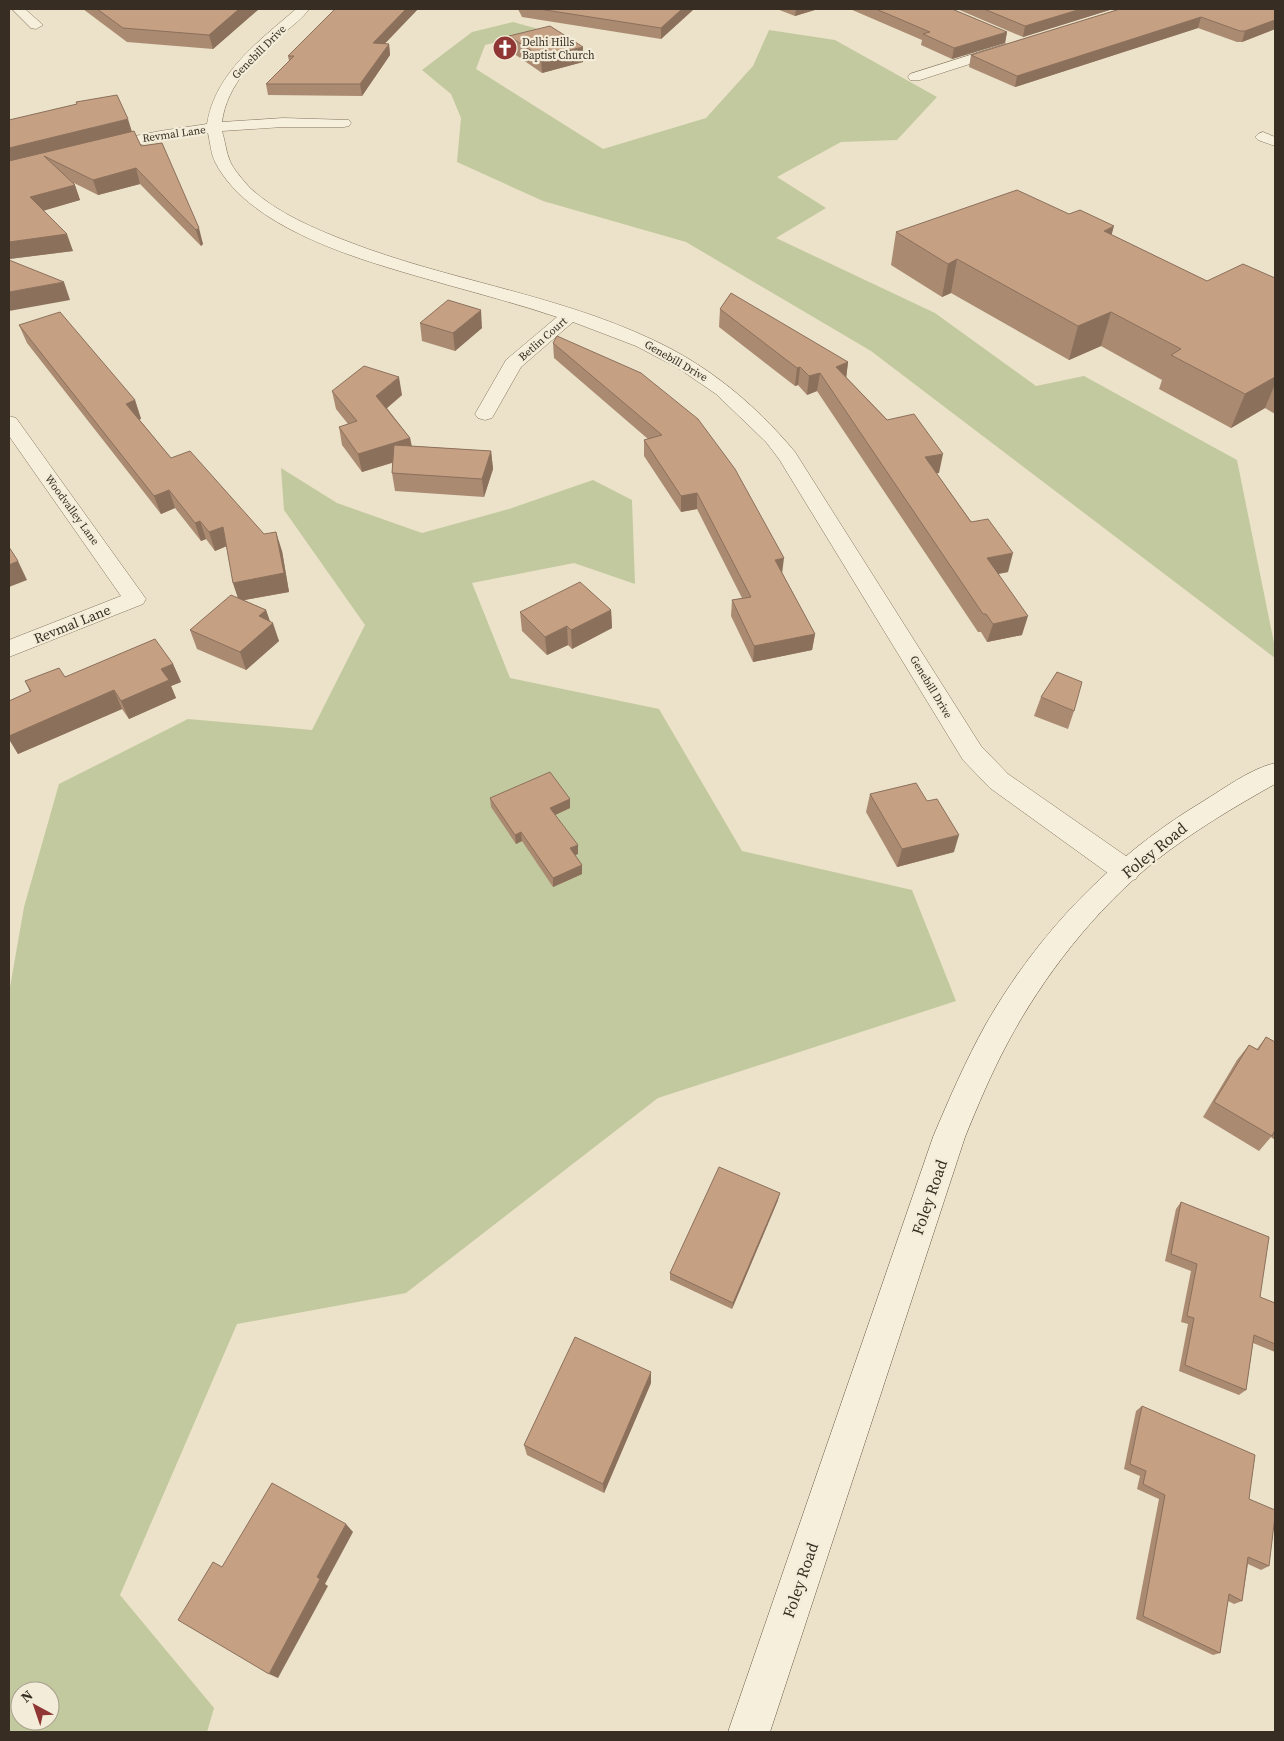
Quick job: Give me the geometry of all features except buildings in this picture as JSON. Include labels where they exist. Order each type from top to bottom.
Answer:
[{"type":"street","points":[[18,9],[36,25]]},
{"type":"street","name":"Genebill Drive","points":[[303,9],[244,65],[229,82],[218,105],[214,128],[218,152],[228,172],[242,188],[263,206],[292,224],[319,237],[358,252],[570,315],[645,343],[679,360],[740,403],[766,428],[788,456],[972,753],[999,781],[1126,871]]},
{"type":"street","points":[[915,77],[1011,40]]},
{"type":"street","name":"Revmal Lane","points":[[89,150],[136,139],[214,128],[296,121],[344,123]]},
{"type":"street","name":"Betlin Court","points":[[485,414],[513,364],[570,315]]},
{"type":"street","name":"Woodvalley Lane","points":[[9,422],[135,599]]},
{"type":"street","name":"Revmal Lane","points":[[9,649],[135,599]]},
{"type":"street","name":"Foley Road","points":[[749,1732],[949,1137],[983,1059],[1023,991],[1076,921],[1126,871],[1201,814],[1275,772]]},
{"type":"green space","points":[[513,22],[542,30],[485,45],[476,69],[603,149],[706,118],[753,66],[769,30],[835,40],[937,97],[897,140],[841,142],[777,177],[826,208],[776,238],[935,313],[1036,386],[1084,376],[1237,460],[1275,648],[1275,658],[871,351],[686,242],[543,201],[457,162],[461,118],[451,94],[422,70],[472,32]]},
{"type":"green space","points":[[281,468],[337,503],[422,533],[509,509],[593,480],[632,500],[635,584],[574,563],[472,583],[510,678],[659,709],[742,851],[912,890],[956,1001],[658,1098],[406,1293],[237,1324],[120,1595],[214,1708],[207,1732],[9,1732],[9,993],[24,907],[59,784],[188,719],[312,730],[365,625],[284,510]]},
{"type":"place","name":"Delhi Hills Baptist Church","points":[[505,48]]}]
